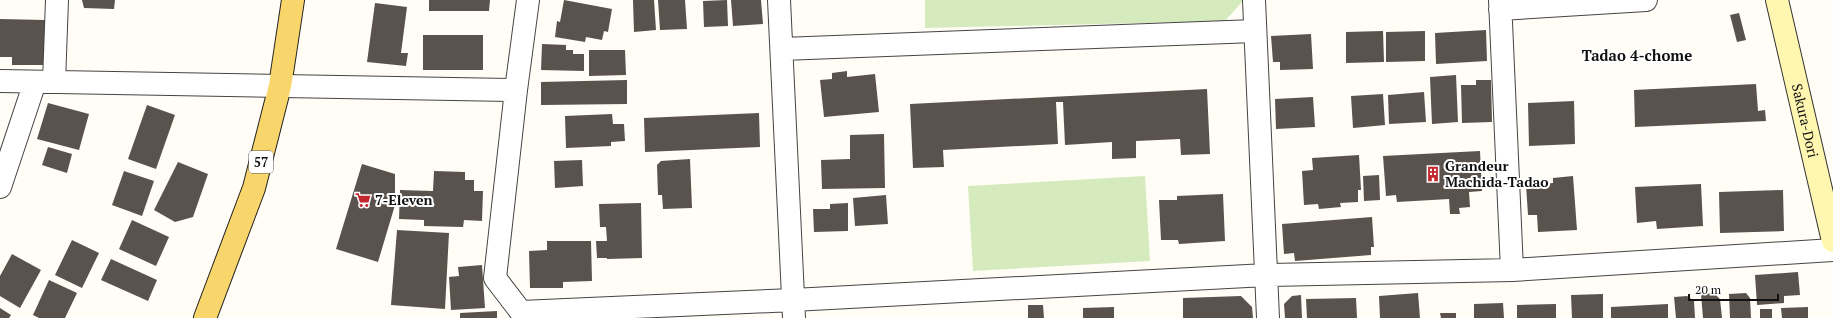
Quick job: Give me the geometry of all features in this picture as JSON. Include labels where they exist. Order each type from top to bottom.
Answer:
[{"type":"main road","name":"57","points":[[205,318],[254,188],[280,86],[293,0]]},
{"type":"street","points":[[0,186],[45,82],[56,0]]},
{"type":"street","points":[[528,0],[494,278],[521,312],[793,309],[1266,275],[1512,270],[1833,250]]},
{"type":"street","points":[[779,0],[793,309]]},
{"type":"street","points":[[1254,0],[1268,318]]},
{"type":"street","points":[[1512,270],[1500,4],[1646,0]]},
{"type":"street","name":"Sakura-Dori","points":[[1777,0],[1833,241]]},
{"type":"street","points":[[782,49],[1255,31]]},
{"type":"street","points":[[0,81],[516,90]]},
{"type":"green space","points":[[925,0],[1242,0],[1242,2],[1225,21],[925,28]]},
{"type":"green space","points":[[1145,176],[1150,261],[973,271],[968,186]]},
{"type":"building","points":[[82,0],[115,0],[114,9],[84,8]]},
{"type":"building","points":[[429,0],[490,0],[489,11],[429,11]]},
{"type":"building","points":[[564,0],[612,9],[608,32],[604,31],[602,40],[586,37],[585,42],[555,37],[557,21],[560,22]]},
{"type":"building","points":[[633,0],[654,0],[656,30],[634,32]]},
{"type":"building","points":[[658,0],[685,0],[687,29],[660,30]]},
{"type":"building","points":[[727,0],[728,26],[704,27],[703,1]]},
{"type":"building","points":[[731,0],[761,0],[763,24],[733,26]]},
{"type":"building","points":[[375,3],[407,7],[401,53],[408,53],[406,66],[367,62]]},
{"type":"building","points":[[1739,13],[1746,40],[1737,42],[1730,15]]},
{"type":"building","points":[[0,19],[45,20],[44,65],[12,65],[12,57],[0,57]]},
{"type":"building","points":[[1486,30],[1487,61],[1436,64],[1435,33]]},
{"type":"building","points":[[1383,31],[1384,62],[1346,63],[1346,32]]},
{"type":"building","points":[[1425,31],[1425,61],[1386,62],[1386,32]]},
{"type":"building","points":[[1311,34],[1313,69],[1280,70],[1280,62],[1273,62],[1271,36]]},
{"type":"building","points":[[423,35],[483,35],[483,70],[423,70]]},
{"type":"building","points":[[542,44],[566,45],[566,50],[573,50],[573,54],[584,54],[584,71],[541,70]]},
{"type":"building","points":[[589,50],[625,50],[626,75],[589,76]]},
{"type":"building","points":[[847,71],[847,77],[875,74],[879,112],[824,117],[820,80],[832,79],[832,73]]},
{"type":"building","points":[[1456,75],[1458,122],[1432,124],[1430,77]]},
{"type":"building","points":[[627,80],[627,104],[541,105],[541,82]]},
{"type":"building","points":[[1476,80],[1491,80],[1492,122],[1462,123],[1461,85],[1476,85]]},
{"type":"building","points":[[1756,84],[1758,111],[1765,110],[1766,121],[1635,127],[1634,90]]},
{"type":"building","points":[[1207,89],[1210,154],[1181,155],[1180,139],[1136,141],[1136,158],[1112,159],[1112,142],[1065,145],[1063,102],[1056,102],[1058,144],[943,150],[944,167],[913,168],[910,104]]},
{"type":"building","points":[[1424,92],[1426,122],[1389,124],[1388,95]]},
{"type":"building","points":[[1383,94],[1385,125],[1353,128],[1351,96]]},
{"type":"building","points":[[1313,97],[1315,127],[1276,129],[1275,99]]},
{"type":"building","points":[[1574,101],[1575,144],[1529,146],[1528,103]]},
{"type":"building","points":[[48,103],[89,114],[79,150],[37,139]]},
{"type":"building","points":[[147,105],[175,115],[156,169],[128,159]]},
{"type":"building","points":[[759,113],[760,147],[645,152],[644,118]]},
{"type":"building","points":[[612,114],[613,124],[624,124],[625,141],[611,142],[611,146],[566,148],[565,116]]},
{"type":"building","points":[[884,134],[885,188],[822,189],[821,160],[850,159],[850,135]]},
{"type":"building","points":[[48,147],[72,154],[67,173],[42,165]]},
{"type":"building","name":"Grandeur Machida-Tadao","points":[[1480,151],[1482,191],[1469,192],[1470,207],[1459,208],[1460,214],[1450,214],[1449,199],[1397,202],[1396,195],[1386,196],[1383,156]]},
{"type":"building","points":[[1359,155],[1361,190],[1358,190],[1358,202],[1340,203],[1341,207],[1319,209],[1318,204],[1304,205],[1302,171],[1313,170],[1312,158]]},
{"type":"building","points":[[690,159],[692,208],[663,209],[662,195],[658,195],[657,165],[661,161]]},
{"type":"building","points":[[582,160],[583,186],[555,188],[554,161]]},
{"type":"building","points":[[178,162],[208,174],[193,217],[175,222],[154,210]]},
{"type":"building","points":[[362,164],[395,174],[395,205],[378,262],[336,249]]},
{"type":"building","points":[[124,171],[154,181],[142,216],[112,205]]},
{"type":"building","points":[[434,171],[465,172],[465,180],[474,180],[474,191],[483,191],[482,221],[464,220],[463,227],[424,226],[424,220],[399,219],[400,190],[433,191]]},
{"type":"building","points":[[1379,175],[1380,200],[1364,201],[1363,176]]},
{"type":"building","points":[[1573,176],[1577,230],[1538,232],[1537,215],[1528,215],[1526,185],[1553,183],[1553,178]]},
{"type":"building","points":[[1701,184],[1703,226],[1657,229],[1656,221],[1637,223],[1635,187]]},
{"type":"building","points":[[1783,190],[1784,231],[1720,233],[1719,192]]},
{"type":"building","points":[[1223,194],[1225,241],[1179,244],[1178,240],[1161,240],[1159,200],[1177,200],[1177,196]]},
{"type":"building","points":[[886,195],[888,224],[855,226],[853,198]]},
{"type":"building","points":[[641,203],[642,258],[597,258],[596,241],[607,241],[606,227],[600,227],[599,204]]},
{"type":"building","points":[[848,203],[848,231],[814,232],[813,209],[830,209],[830,204]]},
{"type":"building","points":[[1372,217],[1374,247],[1371,247],[1371,255],[1295,261],[1294,253],[1284,254],[1282,224]]},
{"type":"building","points":[[132,220],[169,237],[156,266],[119,249]]},
{"type":"building","points":[[397,230],[449,233],[445,309],[391,305]]},
{"type":"building","points":[[72,240],[99,253],[82,288],[55,275]]},
{"type":"building","points":[[547,241],[591,241],[592,281],[563,282],[563,288],[530,288],[529,251],[547,250]]},
{"type":"building","points":[[12,254],[41,270],[20,308],[0,296],[0,276]]},
{"type":"building","points":[[111,259],[157,280],[148,301],[101,280]]},
{"type":"building","points":[[482,265],[485,308],[451,310],[449,277],[459,276],[458,267]]},
{"type":"building","points":[[1798,272],[1800,295],[1784,296],[1784,303],[1757,305],[1755,275]]},
{"type":"building","points":[[49,280],[77,293],[65,318],[39,318],[33,315]]},
{"type":"building","points":[[1418,293],[1420,318],[1380,318],[1379,296]]},
{"type":"building","points":[[1714,293],[1720,299],[1722,318],[1703,318],[1701,294]]},
{"type":"building","points":[[1746,293],[1750,298],[1751,318],[1730,318],[1729,294]]},
{"type":"building","points":[[1603,294],[1603,318],[1572,318],[1571,295]]},
{"type":"building","points":[[1301,295],[1302,318],[1285,318],[1284,304],[1292,296]]},
{"type":"building","points":[[1241,296],[1252,307],[1253,318],[1183,318],[1183,298]]},
{"type":"building","points":[[1687,296],[1694,301],[1695,318],[1676,318],[1674,297]]},
{"type":"building","points":[[1356,298],[1357,318],[1307,318],[1306,299]]},
{"type":"building","points":[[1503,303],[1504,318],[1474,318],[1474,304]]},
{"type":"building","points":[[1556,304],[1556,318],[1517,318],[1517,305]]},
{"type":"building","points":[[1668,304],[1668,318],[1611,318],[1611,307]]},
{"type":"building","points":[[1028,305],[1043,305],[1044,318],[1028,318]]},
{"type":"building","points":[[1114,307],[1114,318],[1083,318],[1083,308]]},
{"type":"building","points":[[1808,307],[1808,318],[1782,318],[1781,308]]},
{"type":"building","points":[[0,308],[11,315],[9,318],[0,318]]},
{"type":"building","points":[[1760,309],[1772,309],[1772,318],[1760,318]]},
{"type":"building","points":[[497,311],[497,318],[460,318],[460,313]]},
{"type":"building","points":[[1440,313],[1456,313],[1456,318],[1441,318]]},
{"type":"place","name":"Grandeur Machida-Tadao","points":[[1433,174]]},
{"type":"place","name":"7-Eleven","points":[[363,200]]},
{"type":"district","name":"Tadao 4-chome","points":[[1637,56]]}]
